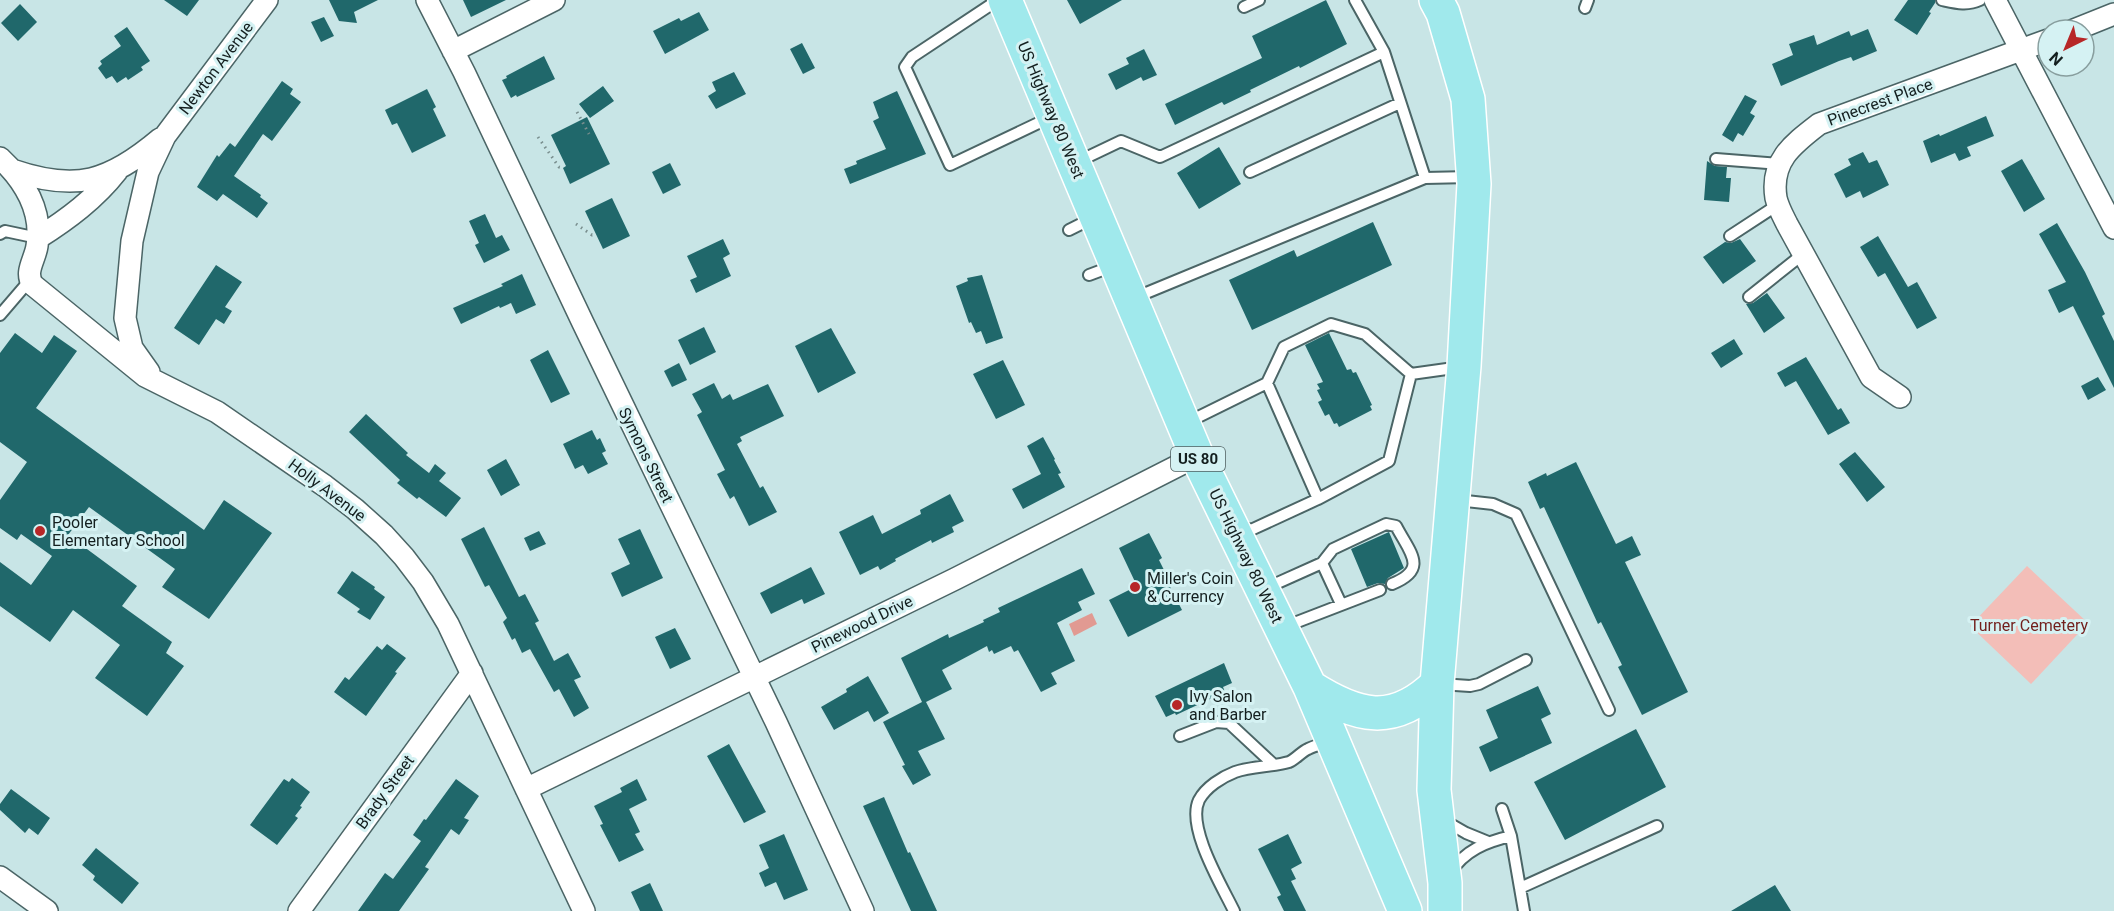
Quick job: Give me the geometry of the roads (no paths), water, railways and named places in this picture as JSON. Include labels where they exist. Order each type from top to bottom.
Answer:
[{"type":"main road","name":"US Highway 80 West","points":[[1005,0],[1074,164],[1082,223],[1102,270],[1131,299],[1197,456],[1310,687],[1405,911]]},
{"type":"main road","points":[[1436,0],[1443,13],[1468,99],[1473,177],[1464,366],[1437,684],[1434,790],[1445,897]]},
{"type":"main road","points":[[1310,687],[1333,702],[1351,710],[1369,713],[1388,712],[1406,706],[1422,698],[1437,684]]},
{"type":"street","name":"Newton Avenue","points":[[179,393],[163,384],[143,366],[132,348],[125,318],[129,258],[136,216],[148,172],[165,136],[267,0]]},
{"type":"street","name":"Symons Street","points":[[426,0],[453,51],[754,676],[863,911]]},
{"type":"street","points":[[453,51],[554,0]]},
{"type":"street","points":[[1995,0],[2114,228]]},
{"type":"street","points":[[2096,21],[2114,14]]},
{"type":"street","name":"Pinecrest Place","points":[[1900,397],[1871,376],[1786,224],[1776,198],[1776,172],[1790,147],[1819,124],[2036,45]]},
{"type":"street","name":"Newton Avenue","points":[[6,164],[45,180],[73,182],[97,178],[120,168],[165,136]]},
{"type":"street","points":[[6,164],[23,185],[37,217],[38,238],[29,271],[30,280]]},
{"type":"street","name":"Newton Avenue","points":[[38,238],[96,196],[120,168]]},
{"type":"street","name":"Holly Avenue","points":[[30,280],[33,285],[134,368],[157,384],[217,412],[325,486],[384,535],[404,557],[432,596],[448,624],[584,911]]},
{"type":"street","name":"Pinewood Drive","points":[[526,789],[955,579],[1197,456]]},
{"type":"street","name":"Brady Street","points":[[300,911],[472,673]]},
{"type":"street","points":[[0,877],[47,911]]},
{"type":"lane","points":[[998,0],[912,57],[905,67],[950,165],[1053,116]]},
{"type":"lane","points":[[1244,7],[1259,0]]},
{"type":"lane","points":[[1355,0],[1384,52],[1425,178]]},
{"type":"lane","points":[[1942,0],[1971,4],[1980,0]]},
{"type":"lane","points":[[1074,164],[1121,141],[1160,157],[1384,52]]},
{"type":"lane","points":[[1250,172],[1400,103]]},
{"type":"lane","points":[[1716,159],[1781,164]]},
{"type":"lane","points":[[1131,299],[1425,178],[1473,177]]},
{"type":"lane","points":[[1730,236],[1779,204]]},
{"type":"lane","points":[[0,234],[4,231],[38,238]]},
{"type":"lane","points":[[1749,297],[1803,254]]},
{"type":"lane","points":[[0,315],[30,280]]},
{"type":"lane","points":[[1183,424],[1267,383],[1284,347],[1330,324],[1365,334],[1411,374],[1464,366]]},
{"type":"lane","points":[[1233,530],[1253,529],[1318,499],[1389,461],[1411,374]]},
{"type":"lane","points":[[1267,383],[1318,499]]},
{"type":"lane","points":[[1453,499],[1493,504],[1516,513],[1609,710]]},
{"type":"lane","points":[[1262,590],[1322,563],[1333,549],[1386,524],[1396,526],[1414,562],[1413,571],[1408,578],[1392,584]]},
{"type":"lane","points":[[1322,563],[1341,604]]},
{"type":"lane","points":[[1281,629],[1380,590]]},
{"type":"lane","points":[[1437,684],[1470,686],[1479,684],[1526,660]]},
{"type":"lane","points":[[1180,736],[1216,722],[1229,723],[1274,764]]},
{"type":"lane","points":[[1234,911],[1203,843],[1196,816],[1199,801],[1209,788],[1233,773],[1246,768],[1291,760],[1308,749],[1332,740]]},
{"type":"lane","points":[[1502,809],[1511,836],[1524,911]]},
{"type":"lane","points":[[1436,812],[1457,829],[1488,842]]},
{"type":"lane","points":[[1520,888],[1657,826]]},
{"type":"lane","points":[[1445,897],[1461,859],[1488,842],[1511,836]]},
{"type":"place","name":"Pooler Elementary School","points":[[40,531]]},
{"type":"place","name":"Miller's Coin & Currency","points":[[1135,587]]},
{"type":"place","name":"Ivy Salon and Barber","points":[[1177,705]]},
{"type":"park label","name":"Turner Cemetery","points":[[2029,625]]}]
